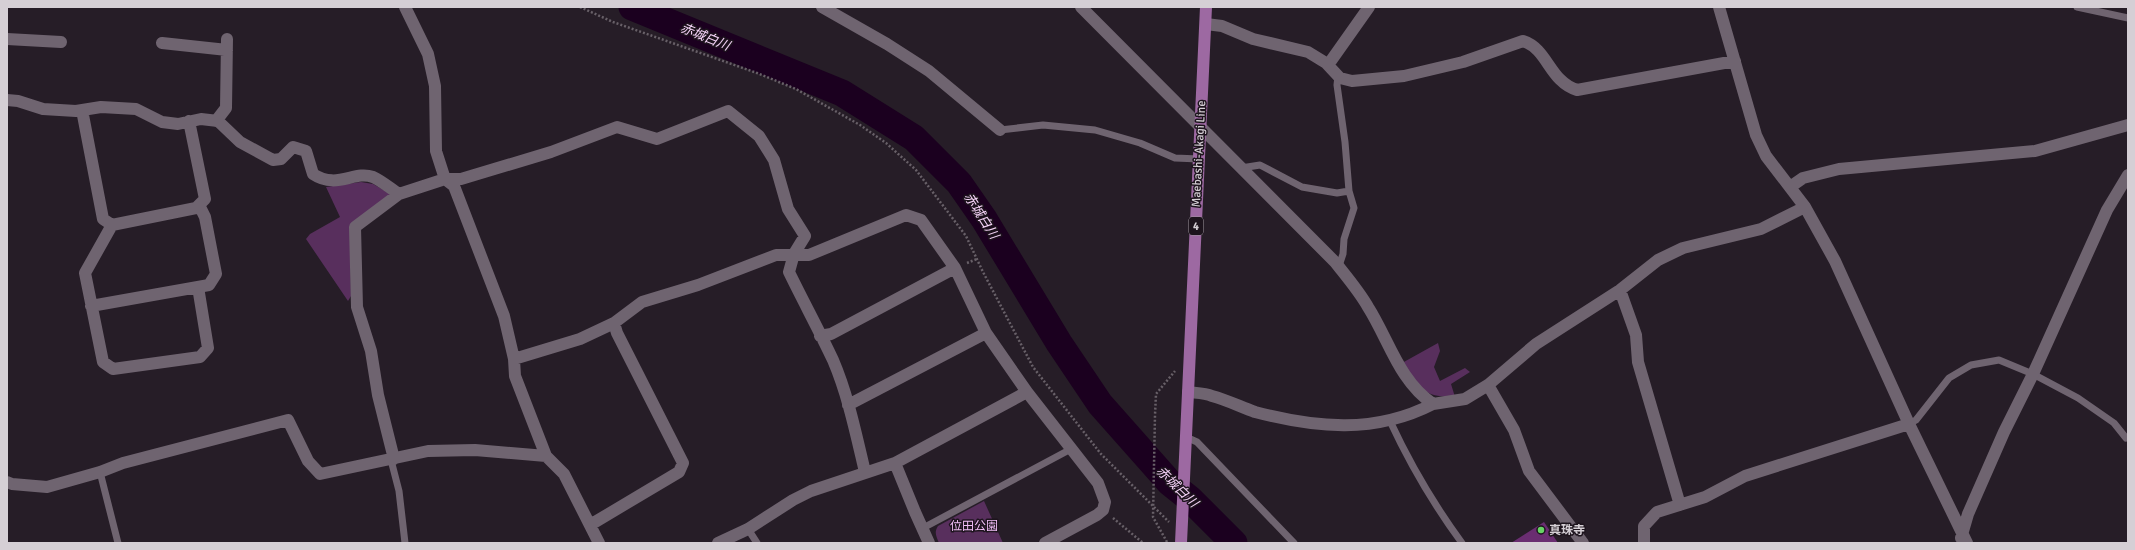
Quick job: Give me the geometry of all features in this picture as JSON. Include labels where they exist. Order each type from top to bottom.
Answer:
[{"type":"main road","name":"Maebashi-Akagi Line","points":[[1186,441],[1206,7]]},
{"type":"main road","name":"4","points":[[1181,543],[1186,441]]},
{"type":"street","points":[[405,7],[428,54],[436,86],[436,151],[445,179],[454,186],[504,316],[514,359],[515,376],[546,456],[564,474],[599,543]]},
{"type":"street","points":[[822,7],[887,44],[929,71],[1000,130]]},
{"type":"street","points":[[1081,7],[1339,266],[1368,307],[1402,369],[1423,397],[1433,404]]},
{"type":"street","points":[[1328,65],[1369,7]]},
{"type":"street","points":[[1719,7],[1756,135],[1766,156],[1806,207],[1835,260],[1963,541]]},
{"type":"street","points":[[1206,24],[1222,26],[1253,39],[1308,52],[1328,65],[1338,76],[1352,81],[1404,76],[1463,62],[1523,41],[1533,44],[1560,82],[1567,87],[1577,90],[1735,61]]},
{"type":"street","points":[[7,39],[61,42]]},
{"type":"street","points":[[162,43],[227,44],[226,108],[216,120]]},
{"type":"street","points":[[7,100],[18,101],[43,109],[82,110],[101,107],[136,109],[162,122],[178,124],[201,119],[216,120],[240,142],[273,160],[281,159],[293,147],[306,150],[313,174],[323,181],[365,176],[373,177],[399,194]]},
{"type":"street","points":[[82,110],[103,220],[112,225],[196,208],[205,199],[189,122]]},
{"type":"street","points":[[393,460],[378,395],[371,351],[357,307],[355,228],[399,194],[445,179],[461,179],[551,152],[617,127],[657,139],[728,111],[759,136],[774,160],[788,209],[804,236],[794,254],[789,272],[832,359],[848,405],[865,472]]},
{"type":"street","points":[[1790,187],[1803,178],[1839,169],[2036,151],[2128,125]]},
{"type":"street","points":[[1963,541],[1968,514],[2004,432],[2034,374],[2107,210],[2128,175]]},
{"type":"street","points":[[92,306],[209,285],[216,274],[205,217],[199,205]]},
{"type":"street","points":[[1188,392],[1211,395],[1254,411],[1322,426],[1359,425],[1390,421],[1433,404],[1465,399],[1488,385],[1536,344],[1620,290],[1658,260],[1683,248],[1762,229],[1806,207]]},
{"type":"street","points":[[514,359],[580,339],[614,323],[642,302],[698,286],[776,256],[794,254],[809,255],[906,215],[921,220],[955,268],[986,333],[1027,392],[1098,483],[1105,502],[1103,510],[1097,515],[1045,543]]},
{"type":"street","points":[[112,225],[84,273],[104,362],[113,369],[200,357],[208,348],[198,287]]},
{"type":"street","points":[[820,336],[831,334],[955,268]]},
{"type":"street","points":[[1620,290],[1636,335],[1638,362],[1680,505]]},
{"type":"street","points":[[590,526],[679,472],[683,463],[616,333],[614,323]]},
{"type":"street","points":[[848,405],[986,333]]},
{"type":"street","points":[[1488,385],[1514,430],[1529,470],[1583,543]]},
{"type":"street","points":[[718,543],[748,529],[793,500],[811,491],[895,463],[1027,392]]},
{"type":"street","points":[[7,482],[12,484],[47,487],[100,472],[123,463],[288,420],[308,461],[320,474],[393,460],[428,451],[475,450],[546,456]]},
{"type":"street","points":[[1644,543],[1644,526],[1657,512],[1705,497],[1745,476],[1909,424]]},
{"type":"street","points":[[895,463],[930,543]]},
{"type":"lane","points":[[2077,7],[2128,18]]},
{"type":"lane","points":[[1338,76],[1337,85],[1345,142],[1349,191],[1354,208],[1344,239],[1343,254],[1339,266]]},
{"type":"lane","points":[[1000,130],[1043,125],[1095,130],[1140,143],[1175,158],[1199,159]]},
{"type":"lane","points":[[1241,168],[1260,166],[1302,187],[1336,194],[1349,191]]},
{"type":"lane","points":[[1909,424],[1916,420],[1949,378],[1970,365],[1998,360],[2034,374],[2078,398],[2114,423],[2126,438]]},
{"type":"lane","points":[[1390,421],[1409,463],[1421,477],[1442,516],[1462,543]]},
{"type":"lane","points":[[1186,441],[1197,442],[1294,543]]},
{"type":"lane","points":[[923,528],[1071,449]]},
{"type":"lane","points":[[393,460],[399,491],[405,543]]},
{"type":"lane","points":[[100,472],[118,543]]},
{"type":"lane","points":[[748,529],[757,543]]},
{"type":"path","points":[[1167,542],[1153,517],[1155,415],[1156,394],[1175,371]]},
{"type":"path","points":[[1103,510],[1143,543]]},
{"type":"green space","points":[[361,182],[373,184],[394,196],[350,227],[351,296],[348,301],[306,239],[310,234],[340,217],[326,187]]},
{"type":"green space","points":[[1438,343],[1440,351],[1434,367],[1440,381],[1465,368],[1470,372],[1451,384],[1455,397],[1444,397],[1428,393],[1418,385],[1402,363]]},
{"type":"green space","name":"位田公園","points":[[984,501],[1003,543],[939,543],[936,534],[938,526]]},
{"type":"building","name":"真珠寺","points":[[1544,522],[1558,543],[1511,543]]},
{"type":"waterway","name":"赤城白川","points":[[632,7],[842,93],[914,138],[959,183],[984,219],[1059,343],[1100,404],[1170,483],[1190,499],[1234,543]]},
{"type":"place","name":"真珠寺","points":[[1541,530]]}]
